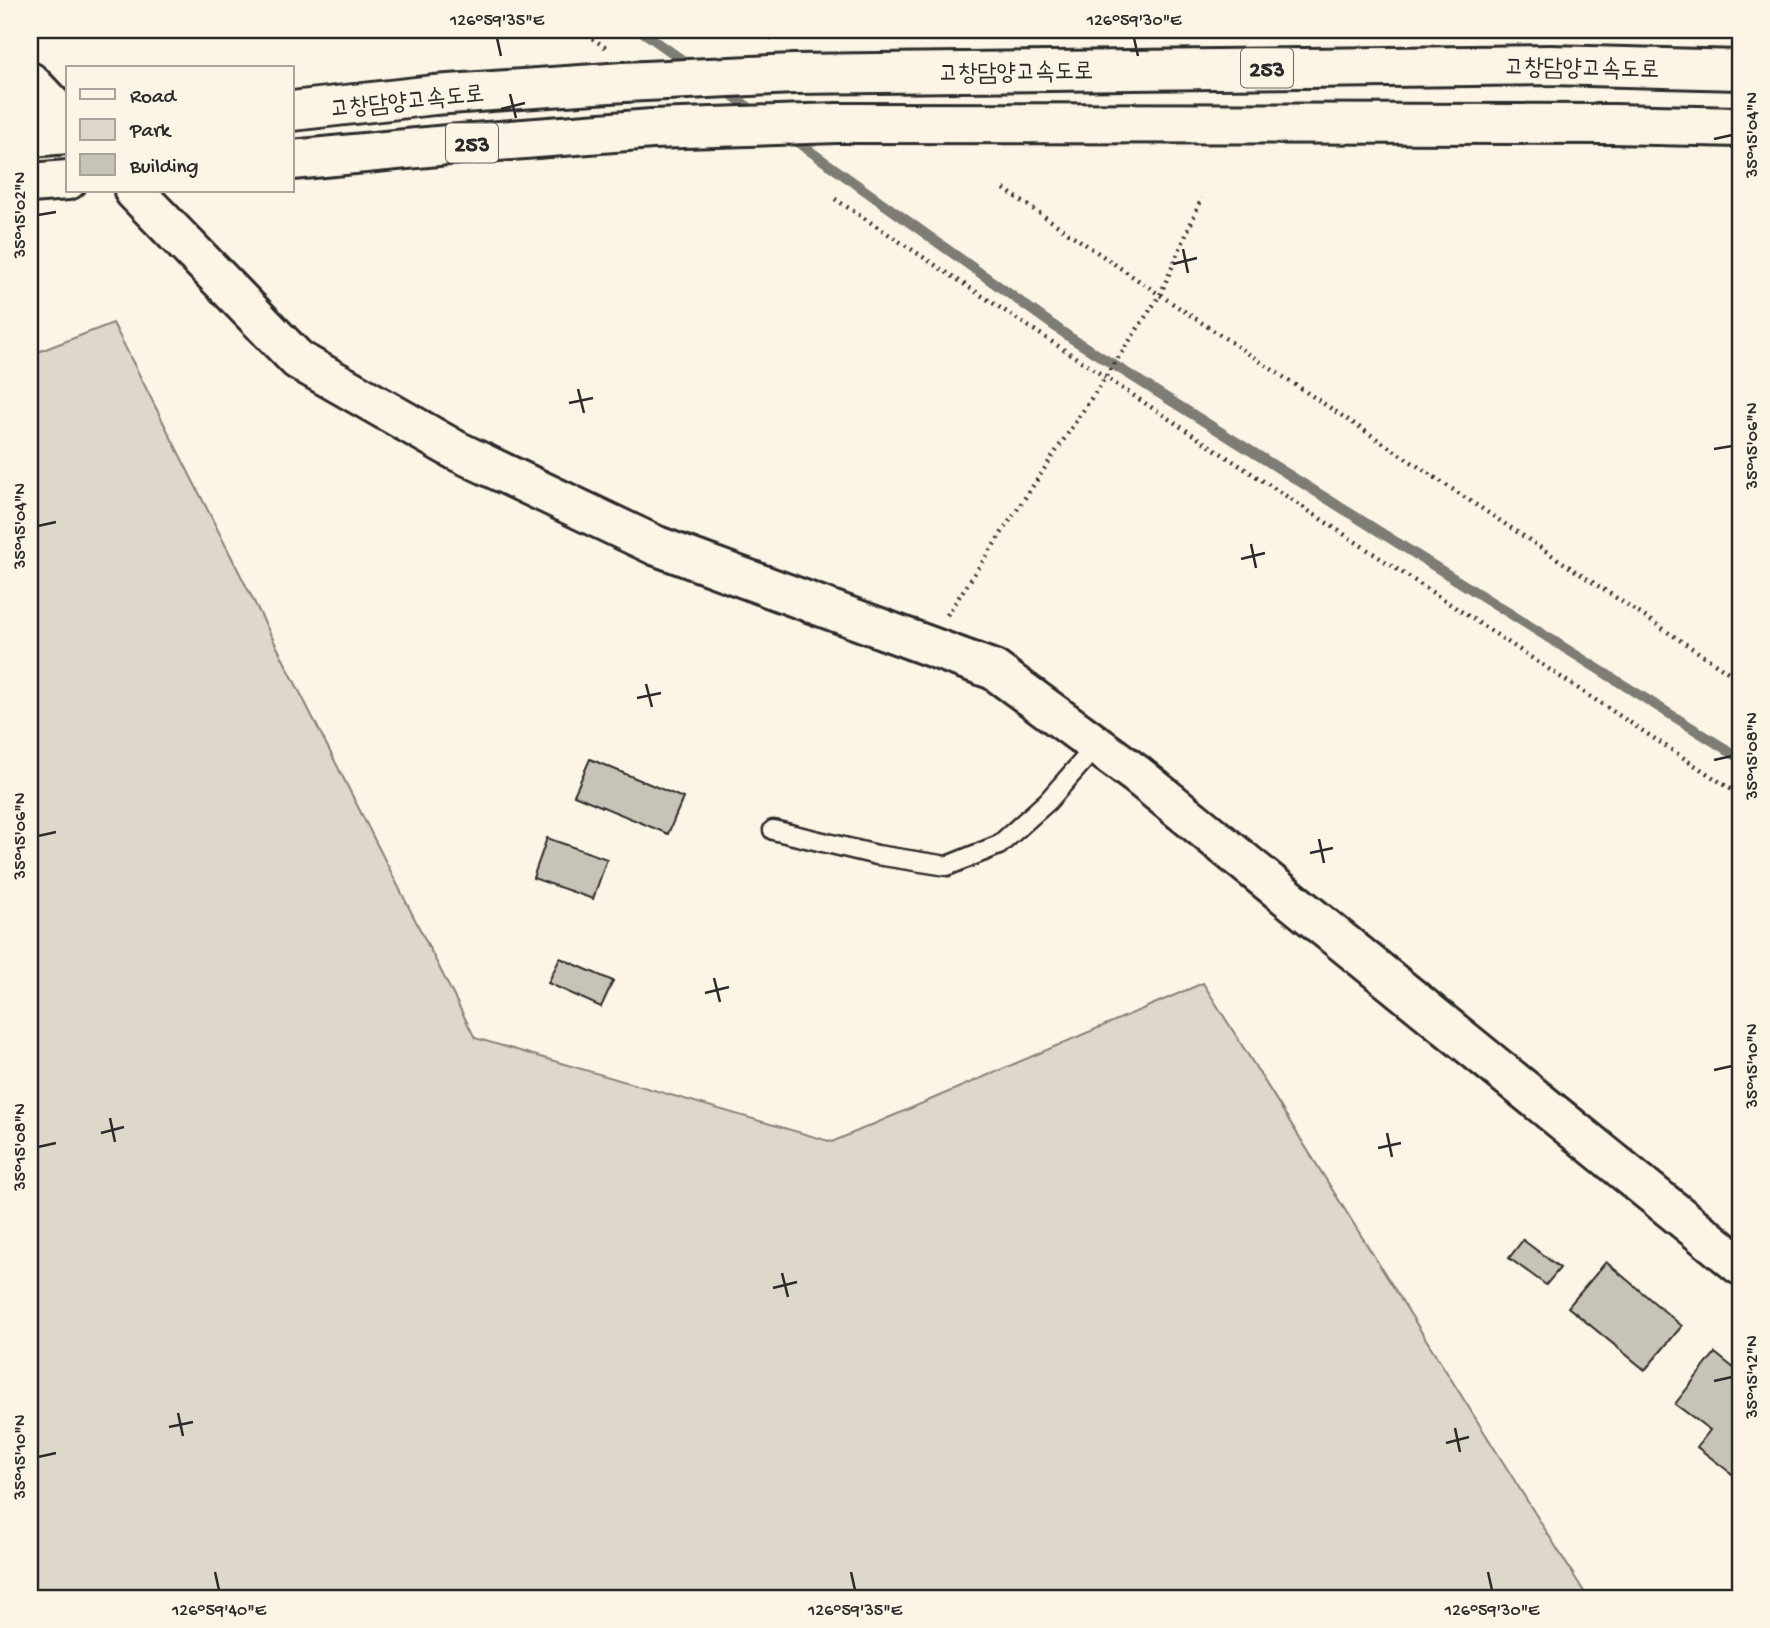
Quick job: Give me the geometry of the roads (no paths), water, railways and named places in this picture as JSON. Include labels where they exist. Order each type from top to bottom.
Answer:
[{"type":"main road","name":"고창담양고속도로","points":[[294,111],[434,95],[794,74],[1550,65],[1740,70]]},
{"type":"main road","points":[[30,82],[66,120]]},
{"type":"main road","name":"고창담양고속도로","points":[[294,160],[652,129],[838,123],[1612,124],[1740,127]]},
{"type":"main road","points":[[30,137],[66,134]]},
{"type":"main road","points":[[30,183],[66,180]]},
{"type":"main road","points":[[135,192],[298,360],[457,451],[657,546],[994,670],[1147,783],[1740,1265]]},
{"type":"lane","points":[[773,830],[877,855],[947,866],[999,845],[1048,801],[1097,745]]},
{"type":"waterway","points":[[640,30],[691,66]]},
{"type":"waterway","points":[[723,89],[757,113]]},
{"type":"waterway","points":[[789,136],[1071,338],[1740,758]]}]
